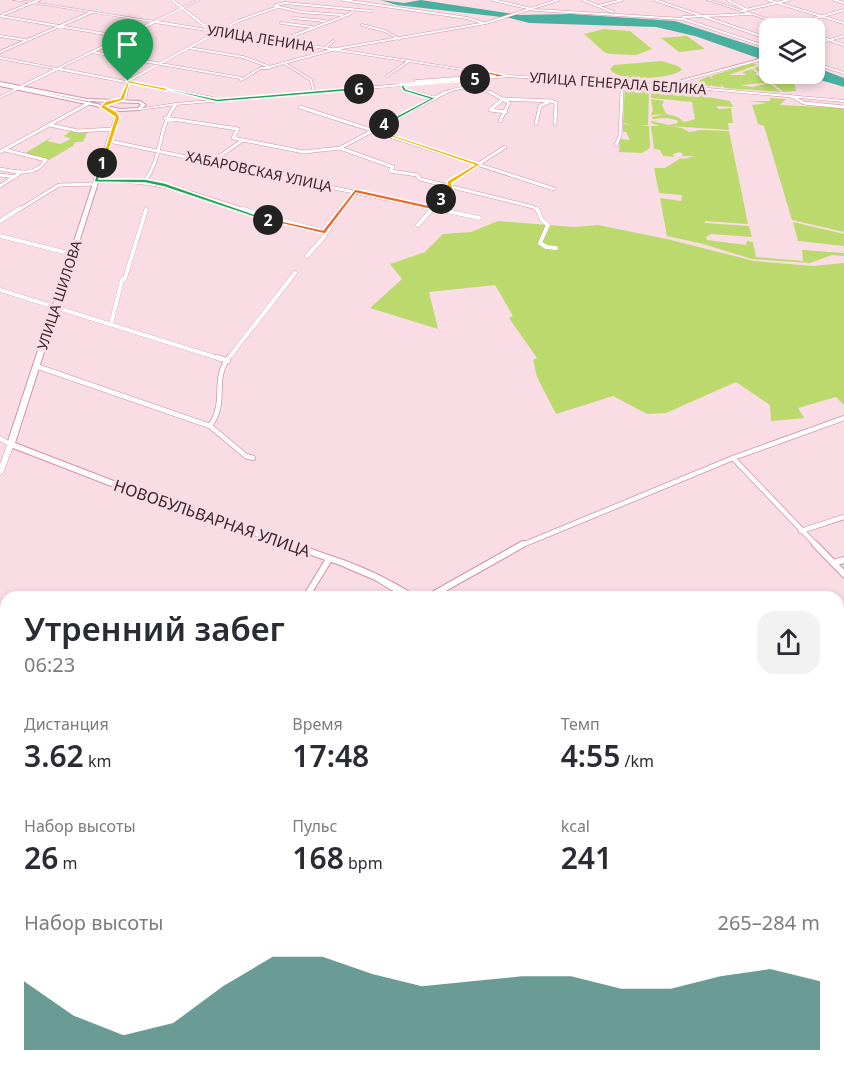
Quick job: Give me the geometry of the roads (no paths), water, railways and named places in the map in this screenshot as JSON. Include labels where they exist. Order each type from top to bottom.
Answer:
[{"type":"main road","name":"УЛИЦА ЛЕНИНА","points":[[14,0],[507,76]]},
{"type":"main road","points":[[172,0],[212,31]]},
{"type":"main road","points":[[0,97],[199,0]]},
{"type":"main road","points":[[708,0],[763,18]]},
{"type":"main road","points":[[177,3],[195,2]]},
{"type":"main road","points":[[816,18],[844,10]]},
{"type":"main road","points":[[825,41],[844,36]]},
{"type":"main road","points":[[825,39],[829,40]]},
{"type":"main road","points":[[0,58],[215,99]]},
{"type":"main road","points":[[660,85],[688,80],[759,60]]},
{"type":"main road","name":"УЛИЦА ГЕНЕРАЛА БЕЛИКА","points":[[176,104],[507,76],[660,85],[844,101]]},
{"type":"main road","points":[[688,80],[688,85],[694,88]]},
{"type":"main road","points":[[125,96],[128,81]]},
{"type":"main road","points":[[0,84],[89,103],[116,113],[117,117],[139,109],[176,104]]},
{"type":"main road","points":[[18,88],[87,100],[176,104]]},
{"type":"main road","points":[[102,107],[125,96]]},
{"type":"main road","points":[[125,96],[130,101]]},
{"type":"main road","points":[[139,109],[144,105],[140,102]]},
{"type":"main road","points":[[102,107],[131,111]]},
{"type":"main road","name":"УЛИЦА ШИЛОВА","points":[[0,473],[117,117]]},
{"type":"main road","name":"НОВОБУЛЬВАРНАЯ УЛИЦА","points":[[0,440],[106,481],[328,559],[388,583],[401,591]]},
{"type":"street","points":[[0,16],[39,0]]},
{"type":"street","points":[[343,0],[467,18],[486,23]]},
{"type":"street","points":[[493,0],[531,9],[613,14],[672,17],[750,14]]},
{"type":"street","points":[[92,52],[242,80],[261,68],[270,68],[336,50],[492,22],[557,0]]},
{"type":"street","points":[[583,0],[613,14]]},
{"type":"street","points":[[598,6],[622,0]]},
{"type":"street","points":[[655,0],[758,35]]},
{"type":"street","points":[[728,0],[747,10]]},
{"type":"street","points":[[768,0],[844,22]]},
{"type":"street","points":[[774,0],[779,3]]},
{"type":"street","points":[[741,11],[789,0]]},
{"type":"street","points":[[834,0],[844,3]]},
{"type":"street","points":[[128,81],[238,21],[285,3],[363,11],[390,7]]},
{"type":"street","points":[[369,4],[371,10]]},
{"type":"street","points":[[276,6],[300,12],[345,15]]},
{"type":"street","points":[[279,41],[354,10]]},
{"type":"street","points":[[0,52],[92,12]]},
{"type":"street","points":[[0,16],[123,37]]},
{"type":"street","points":[[686,20],[692,16]]},
{"type":"street","points":[[672,17],[759,44]]},
{"type":"street","points":[[294,18],[328,21]]},
{"type":"street","points":[[367,22],[362,25],[385,31],[399,39]]},
{"type":"street","points":[[281,23],[313,27]]},
{"type":"street","points":[[0,36],[26,40]]},
{"type":"street","points":[[829,40],[844,45]]},
{"type":"street","points":[[325,48],[333,41]]},
{"type":"street","points":[[189,48],[259,62],[270,68]]},
{"type":"street","points":[[387,76],[409,61]]},
{"type":"street","points":[[284,63],[311,80],[313,89]]},
{"type":"street","points":[[825,67],[844,73]]},
{"type":"street","points":[[416,81],[471,77],[474,71]]},
{"type":"street","points":[[473,79],[480,72]]},
{"type":"street","points":[[616,145],[620,136],[622,83]]},
{"type":"street","points":[[401,85],[404,90],[433,98]]},
{"type":"street","points":[[233,138],[304,152],[340,148],[433,98],[465,86],[488,91],[503,99],[509,106],[500,121]]},
{"type":"street","points":[[791,96],[804,103],[844,107]]},
{"type":"street","points":[[506,112],[490,110],[503,99],[552,101],[556,103],[555,124]]},
{"type":"street","points":[[536,124],[540,106],[552,101]]},
{"type":"street","points":[[1,151],[89,103]]},
{"type":"street","points":[[145,181],[154,169],[165,118],[176,104]]},
{"type":"street","points":[[300,107],[554,189]]},
{"type":"street","points":[[165,118],[238,129],[230,149]]},
{"type":"street","points":[[50,125],[78,131],[113,129]]},
{"type":"street","points":[[213,161],[243,140]]},
{"type":"street","name":"ХАБАРОВСКАЯ УЛИЦА","points":[[109,141],[157,149],[479,218]]},
{"type":"street","points":[[140,146],[153,146],[161,142]]},
{"type":"street","points":[[418,225],[450,189],[449,183],[505,147]]},
{"type":"street","points":[[340,148],[393,167],[390,171],[417,175],[420,179],[539,211],[542,220],[549,228],[540,243],[546,247],[556,248]]},
{"type":"street","points":[[0,169],[20,173],[40,168],[46,160],[1,151]]},
{"type":"street","points":[[0,186],[20,173]]},
{"type":"street","points":[[0,175],[16,177]]},
{"type":"street","points":[[0,220],[59,185],[145,181],[176,188],[270,220],[325,232]]},
{"type":"street","points":[[308,256],[324,237],[325,232],[355,191]]},
{"type":"street","points":[[111,324],[122,280],[125,279],[146,210]]},
{"type":"street","points":[[0,236],[72,254]]},
{"type":"street","points":[[210,426],[220,409],[221,368],[295,273]]},
{"type":"street","points":[[0,290],[228,361]]},
{"type":"street","points":[[36,366],[210,426],[246,456],[253,458]]},
{"type":"street","points":[[440,591],[531,540],[672,485],[733,458],[844,418]]},
{"type":"street","points":[[733,458],[844,574]]},
{"type":"street","points":[[801,531],[844,518]]},
{"type":"street","points":[[309,591],[328,559]]},
{"type":"street","points":[[833,563],[844,560]]}]
